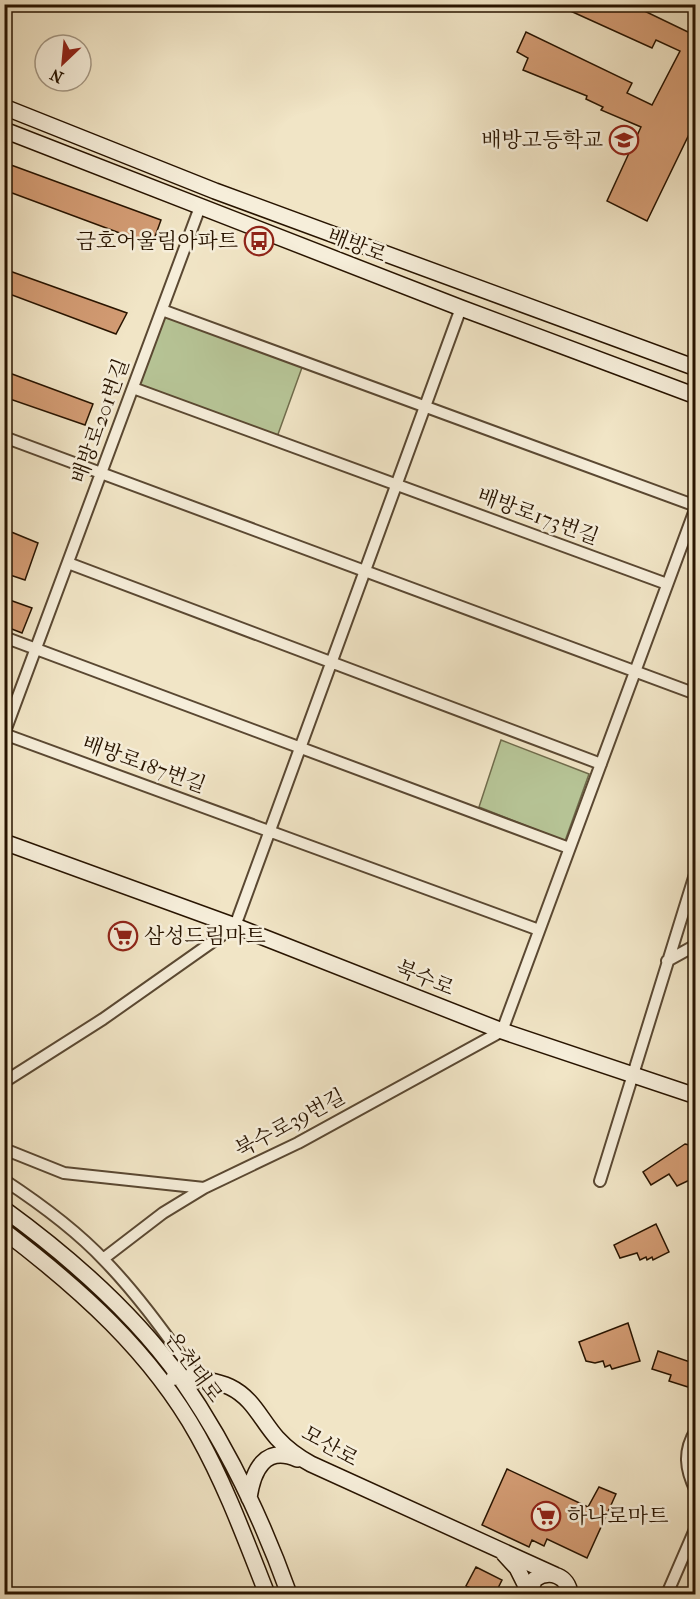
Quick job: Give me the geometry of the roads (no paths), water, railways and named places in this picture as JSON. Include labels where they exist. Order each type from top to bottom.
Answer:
[{"type":"street","name":"배방로","points":[[4,107],[215,191],[696,368]]},
{"type":"street","name":"배방로","points":[[4,130],[461,308],[696,396]]},
{"type":"street","name":"배방로201번길","points":[[4,734],[200,207]]},
{"type":"street","points":[[4,1082],[103,1019],[235,926],[461,308]]},
{"type":"street","points":[[162,310],[696,506],[502,1031]]},
{"type":"street","points":[[133,388],[396,485]]},
{"type":"street","points":[[4,437],[696,694]]},
{"type":"street","name":"배방로173번길","points":[[396,485],[667,584]]},
{"type":"street","points":[[68,563],[601,764]]},
{"type":"street","points":[[4,637],[569,848]]},
{"type":"street","name":"배방로187번길","points":[[4,734],[269,831]]},
{"type":"street","points":[[269,831],[539,930]]},
{"type":"street","name":"북수로","points":[[4,842],[235,926],[502,1031],[696,1096]]},
{"type":"street","points":[[600,1181],[696,872]]},
{"type":"street","points":[[667,961],[696,945]]},
{"type":"street","name":"북수로39번길","points":[[103,1259],[163,1213],[204,1188],[298,1143],[502,1031]]},
{"type":"street","points":[[4,1149],[64,1173],[204,1188]]},
{"type":"street","points":[[4,1180],[30,1197],[103,1259],[148,1310],[198,1380]]},
{"type":"street","name":"온천대로","points":[[4,1209],[82,1270],[136,1326],[180,1378],[249,1497],[266,1533],[289,1594]]},
{"type":"street","name":"온천대로","points":[[4,1231],[51,1267],[101,1312],[158,1376],[197,1435],[221,1481],[267,1594]]},
{"type":"street","name":"모산로","points":[[158,1376],[214,1382],[244,1396],[256,1407],[276,1437],[310,1464],[495,1546],[563,1584]]},
{"type":"street","points":[[696,1430],[686,1446],[687,1466],[696,1491]]},
{"type":"street","points":[[249,1497],[256,1470],[266,1457],[278,1454],[291,1456],[310,1464]]},
{"type":"street","points":[[667,1594],[696,1527]]},
{"type":"street","points":[[495,1546],[518,1568],[527,1593]]},
{"type":"street","points":[[527,1593],[535,1579],[541,1575],[563,1584],[577,1594]]},
{"type":"place","name":"배방고등학교","points":[[624,140]]},
{"type":"place","name":"금호어울림아파트","points":[[259,241]]},
{"type":"place","name":"삼성드림마트","points":[[123,936]]},
{"type":"place","name":"하나로마트","points":[[546,1516]]}]
